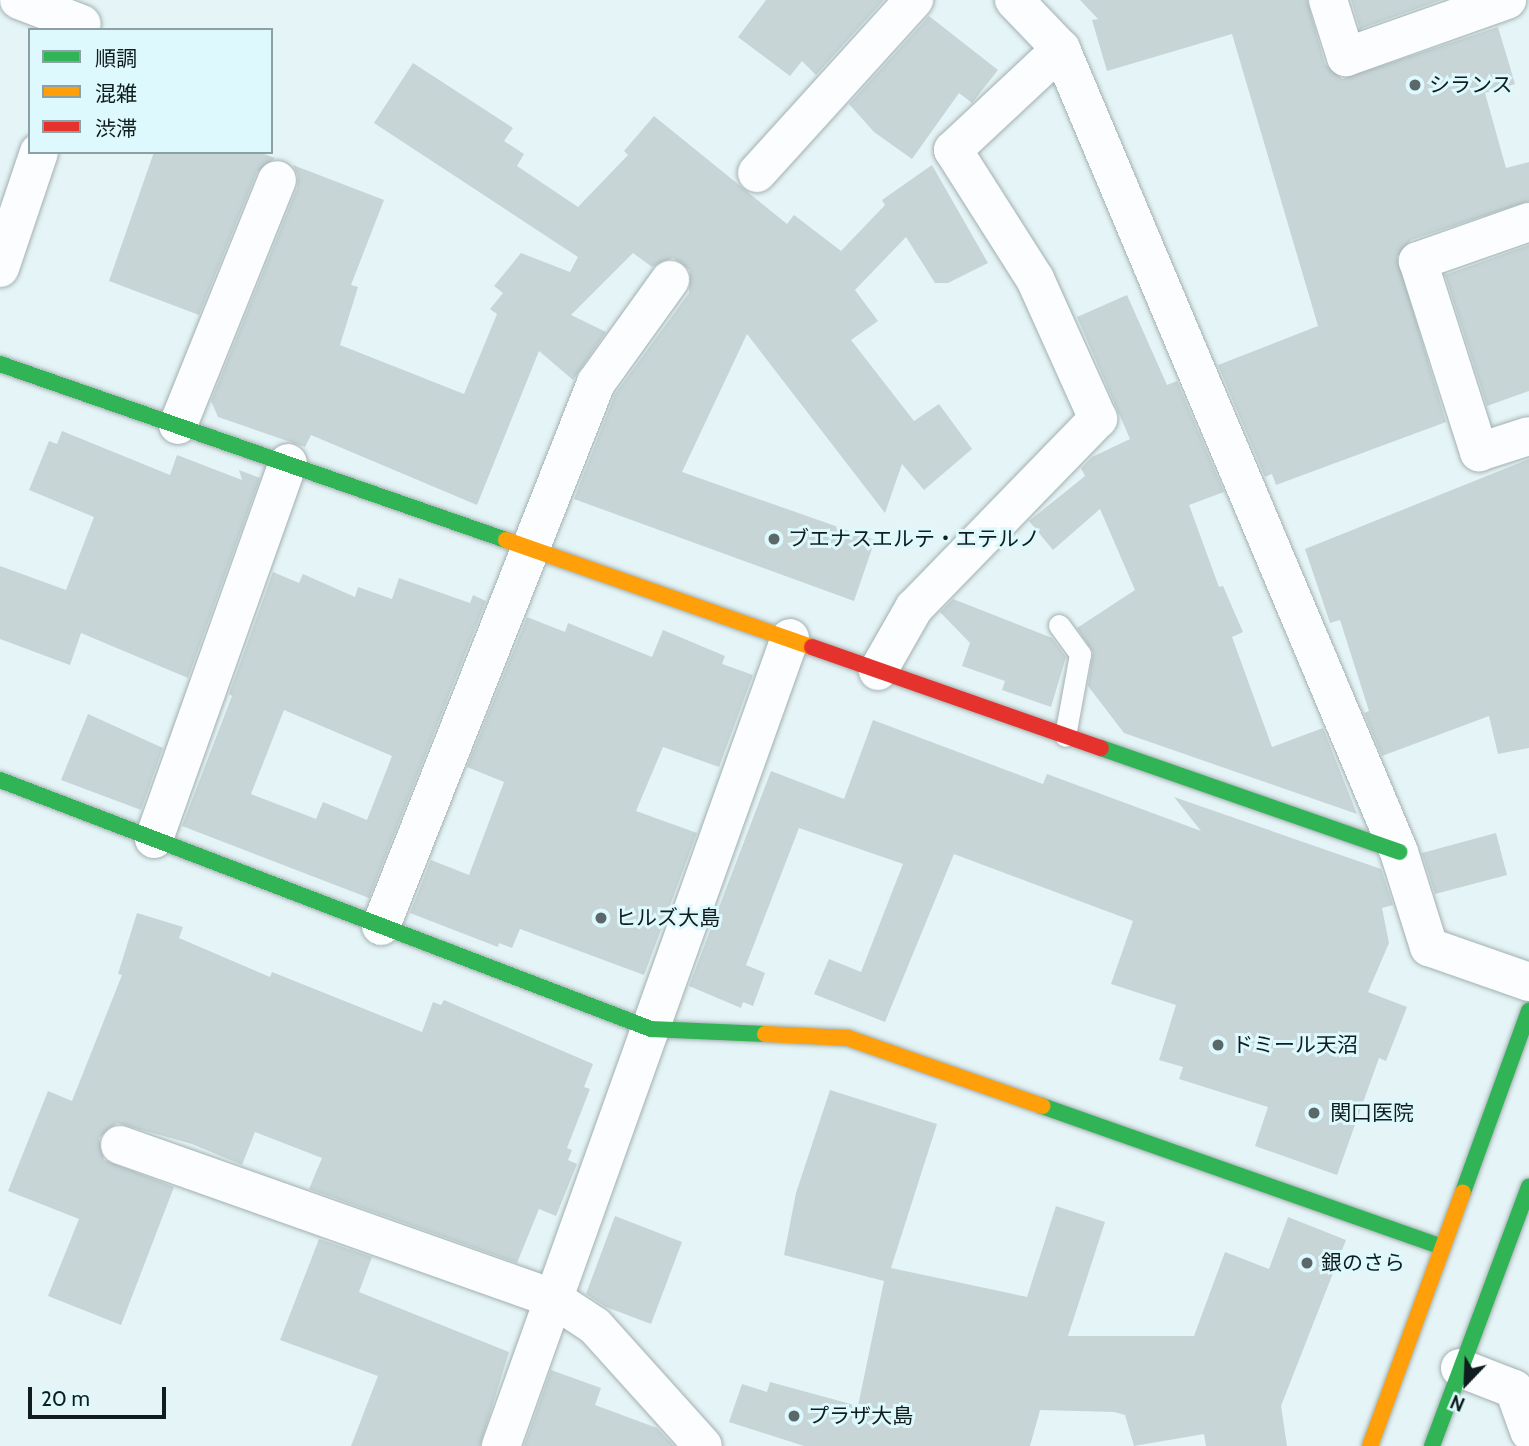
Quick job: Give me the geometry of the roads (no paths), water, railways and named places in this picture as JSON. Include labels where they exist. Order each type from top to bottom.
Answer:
[{"type":"street","points":[[19,0],[83,18]]},
{"type":"street","points":[[757,173],[914,0]]},
{"type":"street","points":[[1014,0],[1060,48],[1399,852],[1429,947],[1529,982]]},
{"type":"street","points":[[1328,0],[1346,57],[1507,0]]},
{"type":"street","points":[[878,671],[914,608],[1098,419],[1035,279],[953,150],[1060,48]]},
{"type":"street","points":[[0,268],[38,154]]},
{"type":"street","points":[[178,425],[277,180]]},
{"type":"street","points":[[1529,222],[1418,261],[1479,452],[1529,436]]},
{"type":"street","points":[[381,926],[596,383],[670,280]]},
{"type":"street","points":[[0,364],[1399,852]]},
{"type":"street","points":[[154,839],[288,463]]},
{"type":"street","points":[[501,1446],[790,638]]},
{"type":"street","points":[[0,780],[650,1029],[848,1038],[1442,1247]]},
{"type":"street","points":[[1370,1446],[1529,1011]]},
{"type":"street","points":[[120,1145],[554,1299],[595,1326],[703,1446]]},
{"type":"street","points":[[1432,1446],[1529,1187]]},
{"type":"street","points":[[1460,1368],[1514,1390],[1529,1431]]},
{"type":"lane","points":[[1059,625],[1080,654],[1065,736]]},
{"type":"place","name":"シランス","points":[[1415,85]]},
{"type":"place","name":"ブエナスエルテ・エテルノ","points":[[774,539]]},
{"type":"place","name":"ヒルズ大島","points":[[601,918]]},
{"type":"place","name":"ドミール天沼","points":[[1218,1045]]},
{"type":"place","name":"関口医院","points":[[1314,1113]]},
{"type":"place","name":"銀のさら","points":[[1307,1263]]},
{"type":"place","name":"プラザ大島","points":[[794,1416]]}]
